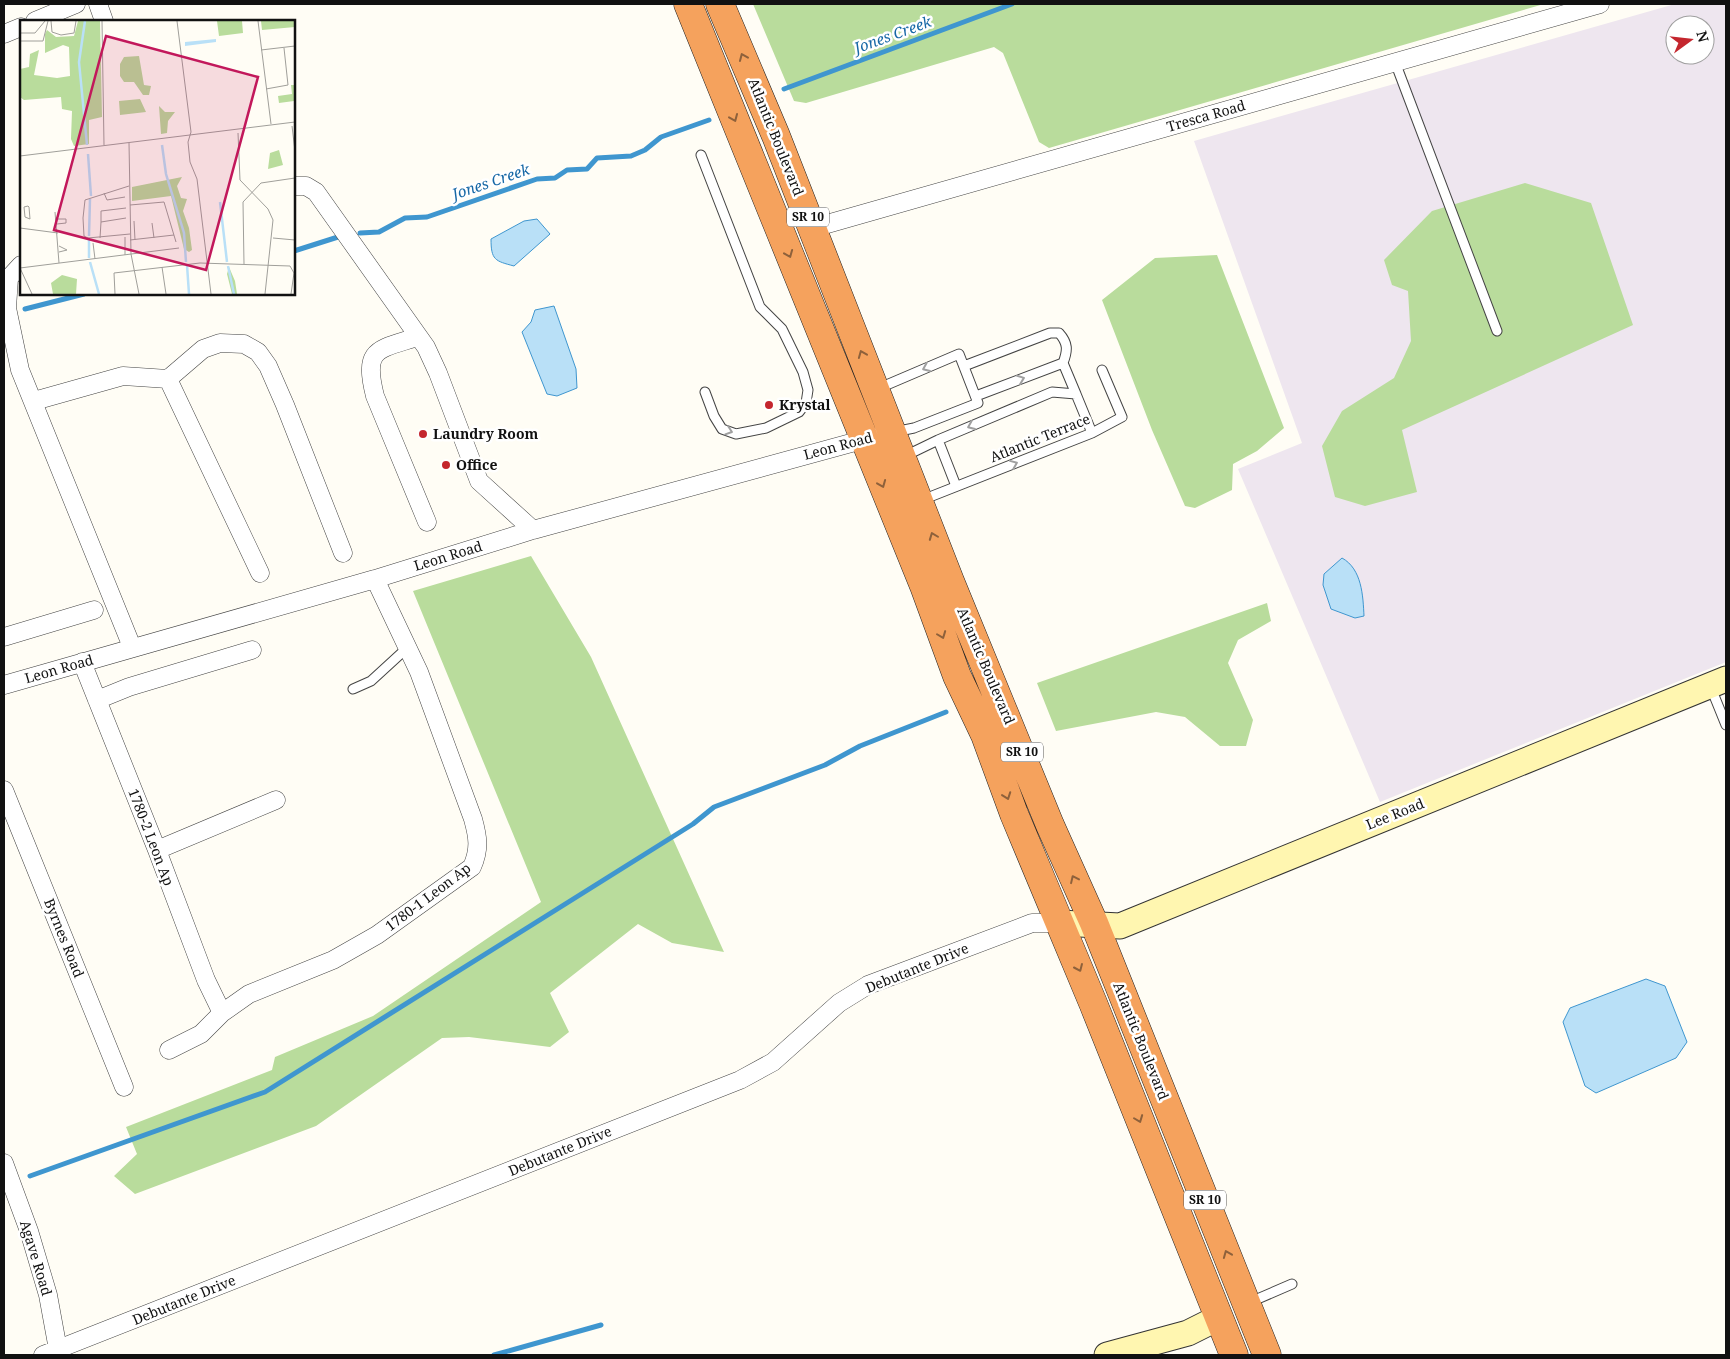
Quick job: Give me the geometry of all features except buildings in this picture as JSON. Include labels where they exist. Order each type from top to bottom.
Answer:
[{"type":"highway","name":"Atlantic Boulevard","points":[[688,4],[924,586],[957,676],[985,735],[1014,814],[1234,1355]]},
{"type":"highway","name":"Atlantic Boulevard","points":[[720,4],[813,228],[920,502],[1050,825],[1094,923],[1266,1352]]},
{"type":"highway","points":[[765,192],[784,196],[793,220],[813,228]]},
{"type":"highway","points":[[1200,1273],[1219,1278],[1235,1306],[1246,1304]]},
{"type":"highway","points":[[1218,1318],[1230,1314],[1236,1318],[1244,1339],[1266,1352]]},
{"type":"street","points":[[41,20],[54,18],[76,4]]},
{"type":"street","points":[[98,4],[104,20]]},
{"type":"street","name":"Tresca Road","points":[[813,228],[1600,4]]},
{"type":"street","points":[[4,34],[20,27]]},
{"type":"street","points":[[295,186],[306,186],[322,199],[426,348],[438,373],[479,481],[533,530]]},
{"type":"street","points":[[20,266],[9,278],[7,308],[20,370],[132,647]]},
{"type":"street","points":[[417,337],[379,349],[371,361],[370,375],[375,396],[427,522]]},
{"type":"street","points":[[34,401],[123,376],[168,379],[203,349],[220,344],[244,344],[258,352],[276,384],[343,553]]},
{"type":"street","points":[[168,379],[260,573]]},
{"type":"street","name":"Leon Road","points":[[4,685],[375,579],[533,530],[863,439],[898,444]]},
{"type":"street","name":"1780-1 Leon Ap","points":[[169,1050],[201,1034],[222,1012],[249,994],[333,960],[377,935],[472,868],[479,842],[473,819],[419,672],[375,579]]},
{"type":"street","points":[[4,637],[94,610]]},
{"type":"street","points":[[97,700],[129,687],[252,650]]},
{"type":"street","name":"1780-2 Leon Ap","points":[[82,662],[157,850],[206,980],[222,1012]]},
{"type":"street","name":"Lee Road","points":[[1059,923],[1094,923],[1120,926],[1718,682]]},
{"type":"street","name":"Byrnes Road","points":[[4,790],[124,1087]]},
{"type":"street","points":[[157,850],[276,800]]},
{"type":"street","name":"Debutante Drive","points":[[53,1353],[740,1080],[773,1062],[839,1003],[868,985],[1032,923],[1059,923]]},
{"type":"street","name":"Agave Road","points":[[4,1163],[29,1231],[48,1295],[53,1353]]},
{"type":"street","points":[[1107,1355],[1188,1333],[1218,1318]]},
{"type":"lane","points":[[1395,62],[1497,331]]},
{"type":"lane","points":[[701,155],[760,307],[782,329],[808,390],[806,402],[799,412],[766,428],[736,434],[722,429],[714,416],[705,392]]},
{"type":"lane","points":[[964,366],[1050,333],[1059,333],[1066,341],[1067,353],[1063,363],[1092,433]]},
{"type":"lane","points":[[876,389],[958,354],[964,366],[978,403],[914,428],[898,444]]},
{"type":"lane","points":[[976,396],[1063,363]]},
{"type":"lane","name":"Atlantic Terrace","points":[[920,502],[1092,433],[1122,417],[1102,370]]},
{"type":"lane","points":[[898,444],[938,440],[1052,392],[1076,394]]},
{"type":"lane","points":[[938,440],[956,486]]},
{"type":"lane","points":[[352,689],[371,680],[408,648]]},
{"type":"lane","points":[[1718,682],[1726,725]]},
{"type":"lane","points":[[1246,1304],[1292,1284]]},
{"type":"shaded area","points":[[1675,4],[1726,4],[1726,662],[1380,802],[1238,469],[1302,443],[1194,141]]},
{"type":"green space","points":[[753,4],[1544,4],[1049,148],[1039,142],[1003,53],[994,47],[806,103],[794,101]]},
{"type":"green space","points":[[1525,183],[1591,203],[1633,325],[1402,430],[1417,492],[1365,506],[1335,497],[1322,446],[1342,411],[1394,378],[1411,341],[1408,291],[1392,285],[1384,260],[1432,211]]},
{"type":"green space","points":[[1217,255],[1284,428],[1257,451],[1233,464],[1232,490],[1195,508],[1185,506],[1152,430],[1102,300],[1155,258]]},
{"type":"green space","points":[[531,556],[591,657],[724,952],[672,943],[638,924],[550,993],[569,1032],[550,1047],[469,1037],[442,1038],[316,1126],[135,1194],[114,1176],[137,1154],[126,1127],[272,1070],[275,1057],[373,1016],[541,902],[413,591]]},
{"type":"green space","points":[[1267,603],[1271,621],[1238,640],[1228,663],[1253,720],[1246,746],[1220,746],[1185,717],[1156,712],[1056,731],[1037,683]]},
{"type":"water","points":[[537,219],[550,234],[514,266],[502,263],[495,258],[491,239],[524,221]]},
{"type":"water","points":[[554,306],[576,369],[577,388],[557,396],[547,394],[522,332],[531,322],[535,310]]},
{"type":"water","points":[[1342,558],[1354,569],[1357,576],[1362,592],[1364,616],[1355,618],[1331,609],[1323,585],[1324,574]]},
{"type":"water","points":[[1646,979],[1665,986],[1687,1042],[1676,1058],[1596,1093],[1585,1086],[1563,1022],[1570,1008]]},
{"type":"waterway","name":"Jones Creek","points":[[784,89],[1012,4]]},
{"type":"waterway","name":"Jones Creek","points":[[360,233],[379,232],[405,218],[427,217],[537,179],[555,178],[567,170],[587,169],[597,158],[631,156],[645,150],[661,137],[709,120]]},
{"type":"waterway","name":"Jones Creek","points":[[295,251],[338,237]]},
{"type":"waterway","name":"Jones Creek","points":[[25,309],[80,295]]},
{"type":"waterway","points":[[30,1176],[265,1092],[693,824],[714,807],[825,765],[860,746],[946,712]]},
{"type":"waterway","points":[[494,1355],[601,1325]]},
{"type":"place","name":"Krystal","points":[[769,405]]},
{"type":"place","name":"Laundry Room","points":[[423,434]]},
{"type":"place","name":"Office","points":[[446,465]]}]
